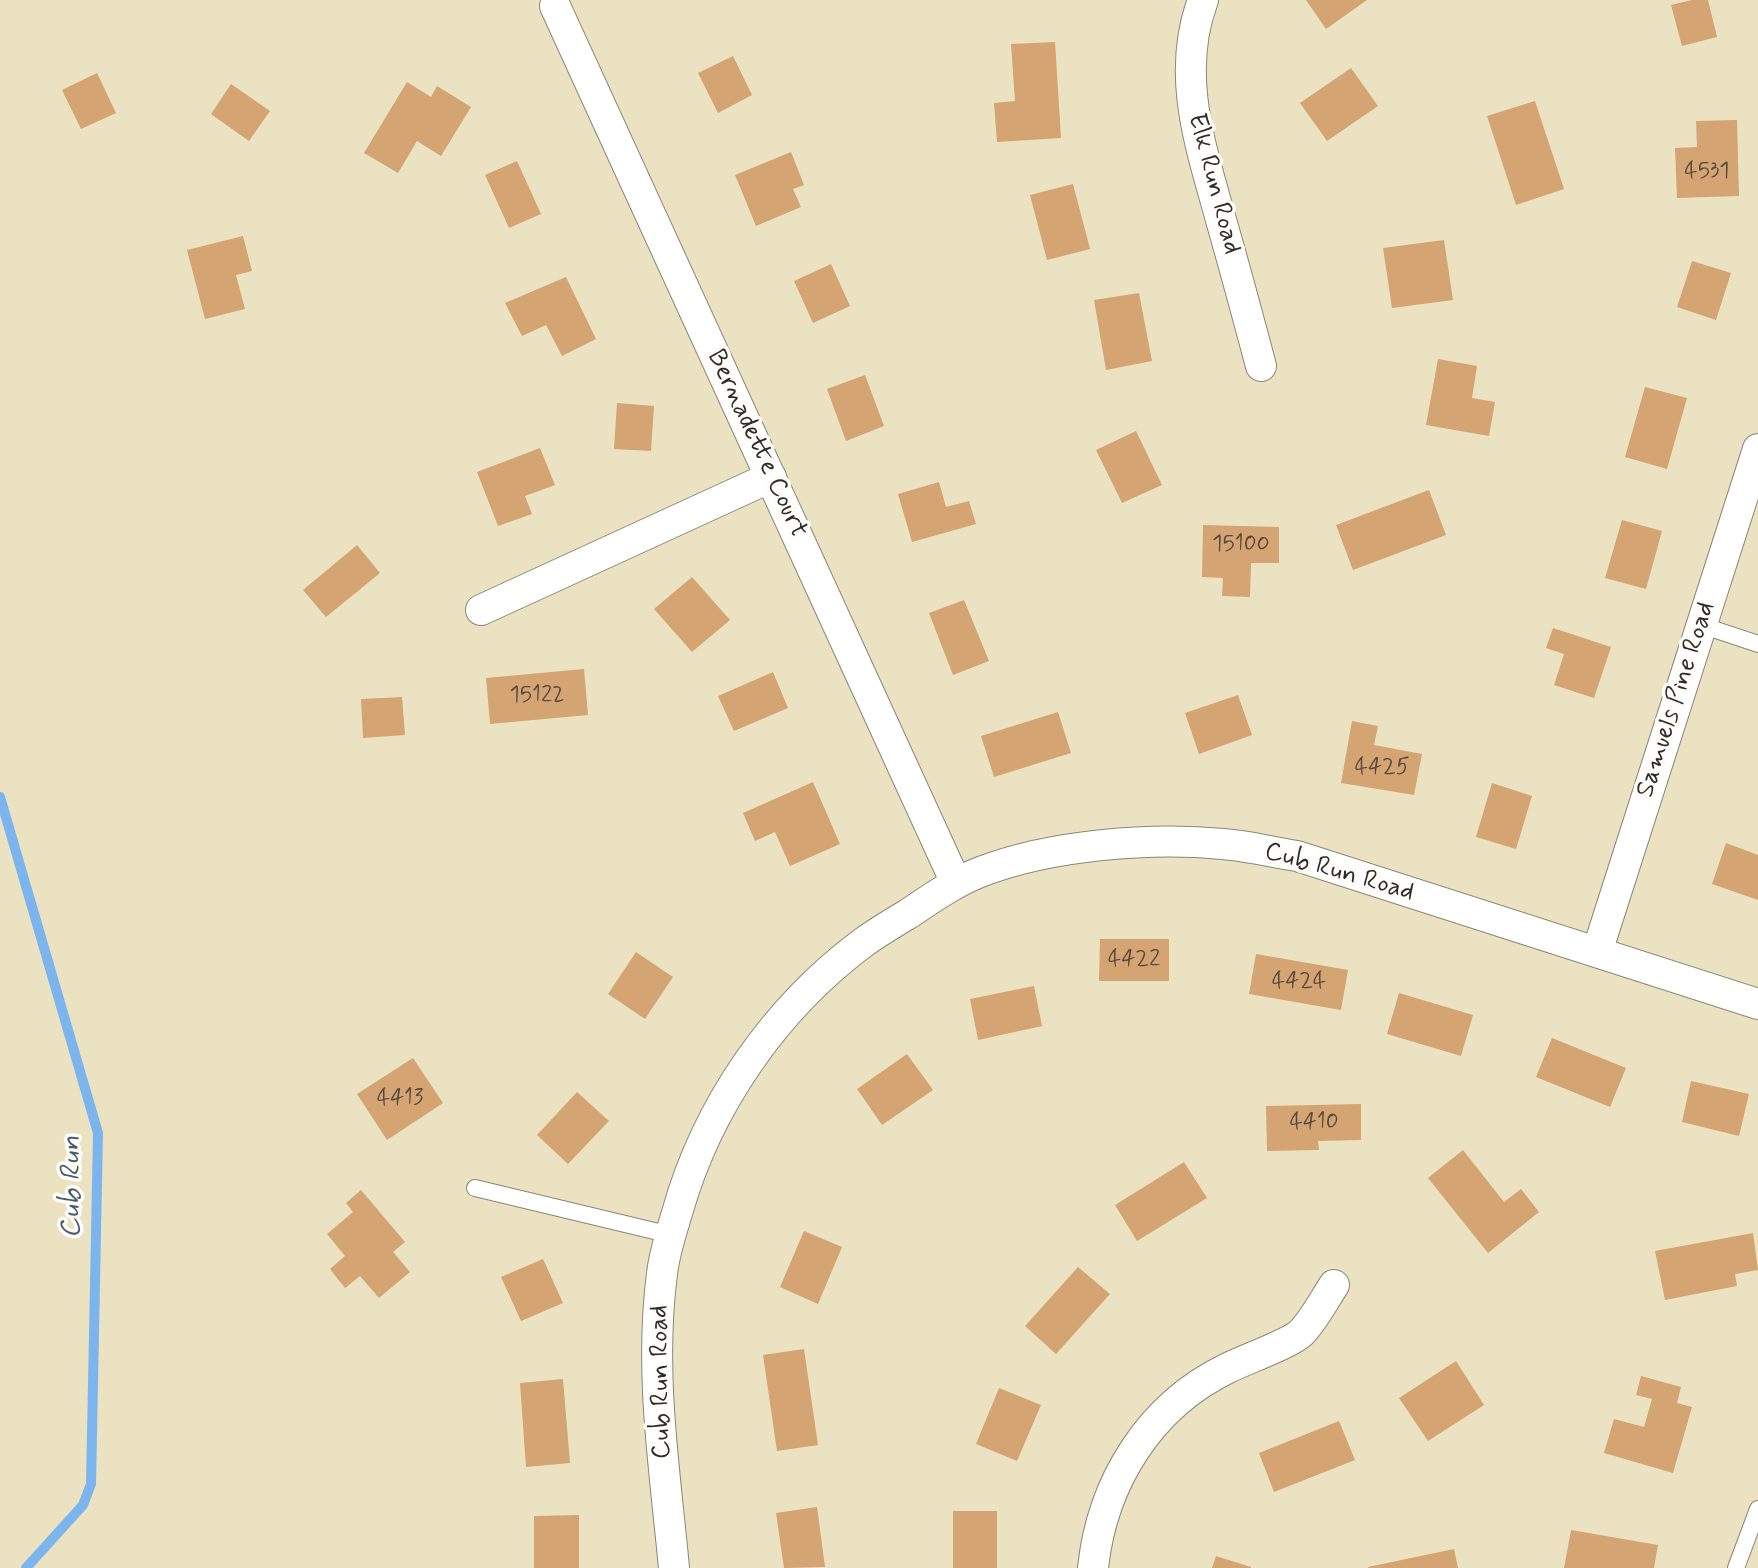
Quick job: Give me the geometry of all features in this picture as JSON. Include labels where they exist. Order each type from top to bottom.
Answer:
[{"type":"street","name":"Elk Run Road","points":[[1203,0],[1191,42],[1189,68],[1194,121],[1261,366]]},
{"type":"street","name":"Bernadette Court","points":[[555,6],[956,883]]},
{"type":"street","name":"Samuels Pine Road","points":[[1597,952],[1758,449]]},
{"type":"street","points":[[481,610],[771,477]]},
{"type":"street","name":"Cub Run Road","points":[[674,1568],[658,1406],[657,1339],[662,1272],[686,1180],[726,1096],[766,1038],[812,987],[864,942],[956,883],[984,871],[1023,860],[1077,849],[1150,842],[1223,844],[1297,856],[1758,1004]]},
{"type":"street","points":[[1093,1568],[1096,1539],[1106,1505],[1128,1459],[1148,1431],[1184,1396],[1225,1369],[1300,1334],[1335,1284]]},
{"type":"lane","points":[[1701,625],[1758,644]]},
{"type":"lane","points":[[475,1188],[671,1236]]},
{"type":"lane","points":[[1736,1568],[1758,1509]]},
{"type":"building","points":[[1306,0],[1367,0],[1326,29]]},
{"type":"building","points":[[1692,0],[1708,0],[1717,37],[1682,46],[1671,5]]},
{"type":"building","points":[[1055,42],[1061,138],[997,142],[994,103],[1015,101],[1011,44]]},
{"type":"building","points":[[733,56],[752,95],[718,113],[698,73]]},
{"type":"building","points":[[1351,68],[1378,106],[1327,141],[1300,103]]},
{"type":"building","points":[[97,73],[116,113],[81,129],[62,90]]},
{"type":"building","points":[[407,82],[431,97],[437,86],[471,107],[441,156],[417,141],[398,173],[364,153]]},
{"type":"building","points":[[231,84],[270,111],[249,141],[211,114]]},
{"type":"building","points":[[1535,101],[1564,189],[1516,205],[1487,116]]},
{"type":"building","points":[[1737,120],[1739,196],[1677,198],[1675,148],[1697,147],[1696,121]]},
{"type":"building","points":[[791,152],[804,185],[793,189],[801,207],[756,226],[735,175]]},
{"type":"building","points":[[517,161],[541,214],[509,228],[485,175]]},
{"type":"building","points":[[1073,184],[1090,249],[1047,260],[1030,195]]},
{"type":"building","points":[[243,236],[252,271],[236,275],[245,309],[205,319],[187,250]]},
{"type":"building","points":[[1444,240],[1453,300],[1392,308],[1383,248]]},
{"type":"building","points":[[1692,261],[1731,273],[1716,320],[1677,307]]},
{"type":"building","points":[[831,264],[850,306],[813,323],[794,281]]},
{"type":"building","points":[[566,277],[596,339],[562,356],[546,325],[522,336],[505,303]]},
{"type":"building","points":[[1139,293],[1152,361],[1106,370],[1094,300]]},
{"type":"building","points":[[1438,359],[1477,366],[1472,398],[1495,402],[1489,436],[1426,425]]},
{"type":"building","points":[[865,375],[884,426],[846,441],[827,389]]},
{"type":"building","points":[[1645,387],[1687,398],[1667,469],[1625,457]]},
{"type":"building","points":[[617,403],[654,406],[651,451],[614,449]]},
{"type":"building","points":[[1136,431],[1162,485],[1122,503],[1096,450]]},
{"type":"building","points":[[540,448],[555,485],[525,496],[532,514],[498,526],[477,472]]},
{"type":"building","points":[[939,482],[946,507],[969,501],[976,524],[912,542],[898,494]]},
{"type":"building","points":[[1429,490],[1446,535],[1353,570],[1336,525]]},
{"type":"building","points":[[1622,520],[1662,531],[1646,589],[1605,578]]},
{"type":"building","points":[[1203,525],[1279,527],[1279,563],[1251,563],[1250,597],[1222,596],[1223,578],[1202,577]]},
{"type":"building","points":[[357,545],[380,573],[326,617],[303,590]]},
{"type":"building","points":[[692,577],[730,620],[692,652],[654,609]]},
{"type":"building","points":[[964,600],[989,661],[953,675],[929,613]]},
{"type":"building","points":[[1553,628],[1611,647],[1594,698],[1554,685],[1564,654],[1546,648]]},
{"type":"building","points":[[584,669],[588,715],[490,724],[486,678]]},
{"type":"building","points":[[773,672],[788,708],[734,731],[718,696]]},
{"type":"building","points":[[1238,695],[1252,735],[1199,754],[1185,713]]},
{"type":"building","points":[[402,697],[405,735],[363,738],[361,699]]},
{"type":"building","points":[[1058,712],[1071,753],[994,777],[981,736]]},
{"type":"building","points":[[1352,721],[1378,726],[1374,745],[1422,754],[1414,795],[1341,783]]},
{"type":"building","points":[[813,782],[840,844],[790,866],[775,832],[755,841],[743,813]]},
{"type":"building","points":[[1492,783],[1532,796],[1516,849],[1476,837]]},
{"type":"building","points":[[1726,843],[1758,855],[1758,900],[1712,884]]},
{"type":"building","points":[[1100,939],[1169,939],[1169,981],[1099,981]]},
{"type":"building","points":[[636,952],[673,977],[645,1019],[608,994]]},
{"type":"building","points":[[1256,954],[1348,970],[1341,1010],[1249,994]]},
{"type":"building","points":[[1034,986],[1042,1026],[978,1040],[970,999]]},
{"type":"building","points":[[1399,993],[1473,1015],[1461,1056],[1387,1034]]},
{"type":"building","points":[[1552,1038],[1626,1068],[1610,1107],[1536,1077]]},
{"type":"building","points":[[907,1054],[933,1090],[882,1125],[857,1089]]},
{"type":"building","points":[[413,1058],[443,1103],[387,1140],[357,1094]]},
{"type":"building","points":[[1691,1081],[1749,1094],[1739,1136],[1682,1122]]},
{"type":"building","points":[[577,1092],[609,1121],[568,1164],[537,1135]]},
{"type":"building","points":[[1361,1104],[1361,1140],[1318,1141],[1319,1150],[1267,1151],[1266,1106]]},
{"type":"building","points":[[1463,1150],[1504,1202],[1521,1189],[1539,1212],[1488,1253],[1428,1178]]},
{"type":"building","points":[[1184,1162],[1207,1198],[1137,1241],[1115,1205]]},
{"type":"building","points":[[361,1190],[405,1242],[393,1252],[410,1272],[379,1298],[360,1276],[345,1288],[330,1269],[345,1256],[327,1234],[353,1212],[346,1203]]},
{"type":"building","points":[[804,1231],[842,1247],[818,1304],[780,1287]]},
{"type":"building","points":[[1753,1233],[1758,1270],[1735,1274],[1737,1286],[1665,1300],[1655,1251]]},
{"type":"building","points":[[543,1259],[563,1303],[521,1321],[501,1277]]},
{"type":"building","points":[[1078,1267],[1110,1294],[1056,1354],[1025,1326]]},
{"type":"building","points":[[804,1349],[818,1445],[777,1451],[763,1355]]},
{"type":"building","points":[[1456,1361],[1484,1405],[1428,1441],[1399,1398]]},
{"type":"building","points":[[1641,1376],[1681,1387],[1677,1403],[1692,1407],[1673,1473],[1604,1453],[1614,1419],[1644,1427],[1652,1399],[1636,1395]]},
{"type":"building","points":[[563,1379],[570,1463],[526,1467],[520,1383]]},
{"type":"building","points":[[999,1388],[1041,1405],[1017,1461],[976,1444]]},
{"type":"building","points":[[1339,1421],[1355,1460],[1274,1492],[1259,1453]]},
{"type":"building","points":[[817,1507],[825,1567],[784,1568],[776,1513]]},
{"type":"building","points":[[953,1511],[997,1511],[997,1568],[953,1568]]},
{"type":"building","points":[[579,1515],[579,1568],[534,1568],[534,1516]]},
{"type":"building","points":[[1571,1530],[1658,1545],[1654,1568],[1564,1568]]},
{"type":"building","points":[[1454,1549],[1458,1568],[1368,1568],[1368,1567]]},
{"type":"building","points":[[1216,1556],[1251,1567],[1251,1568],[1212,1568]]},
{"type":"waterway","name":"Cub Run","points":[[0,797],[98,1133],[91,1484],[83,1505],[26,1568]]}]
